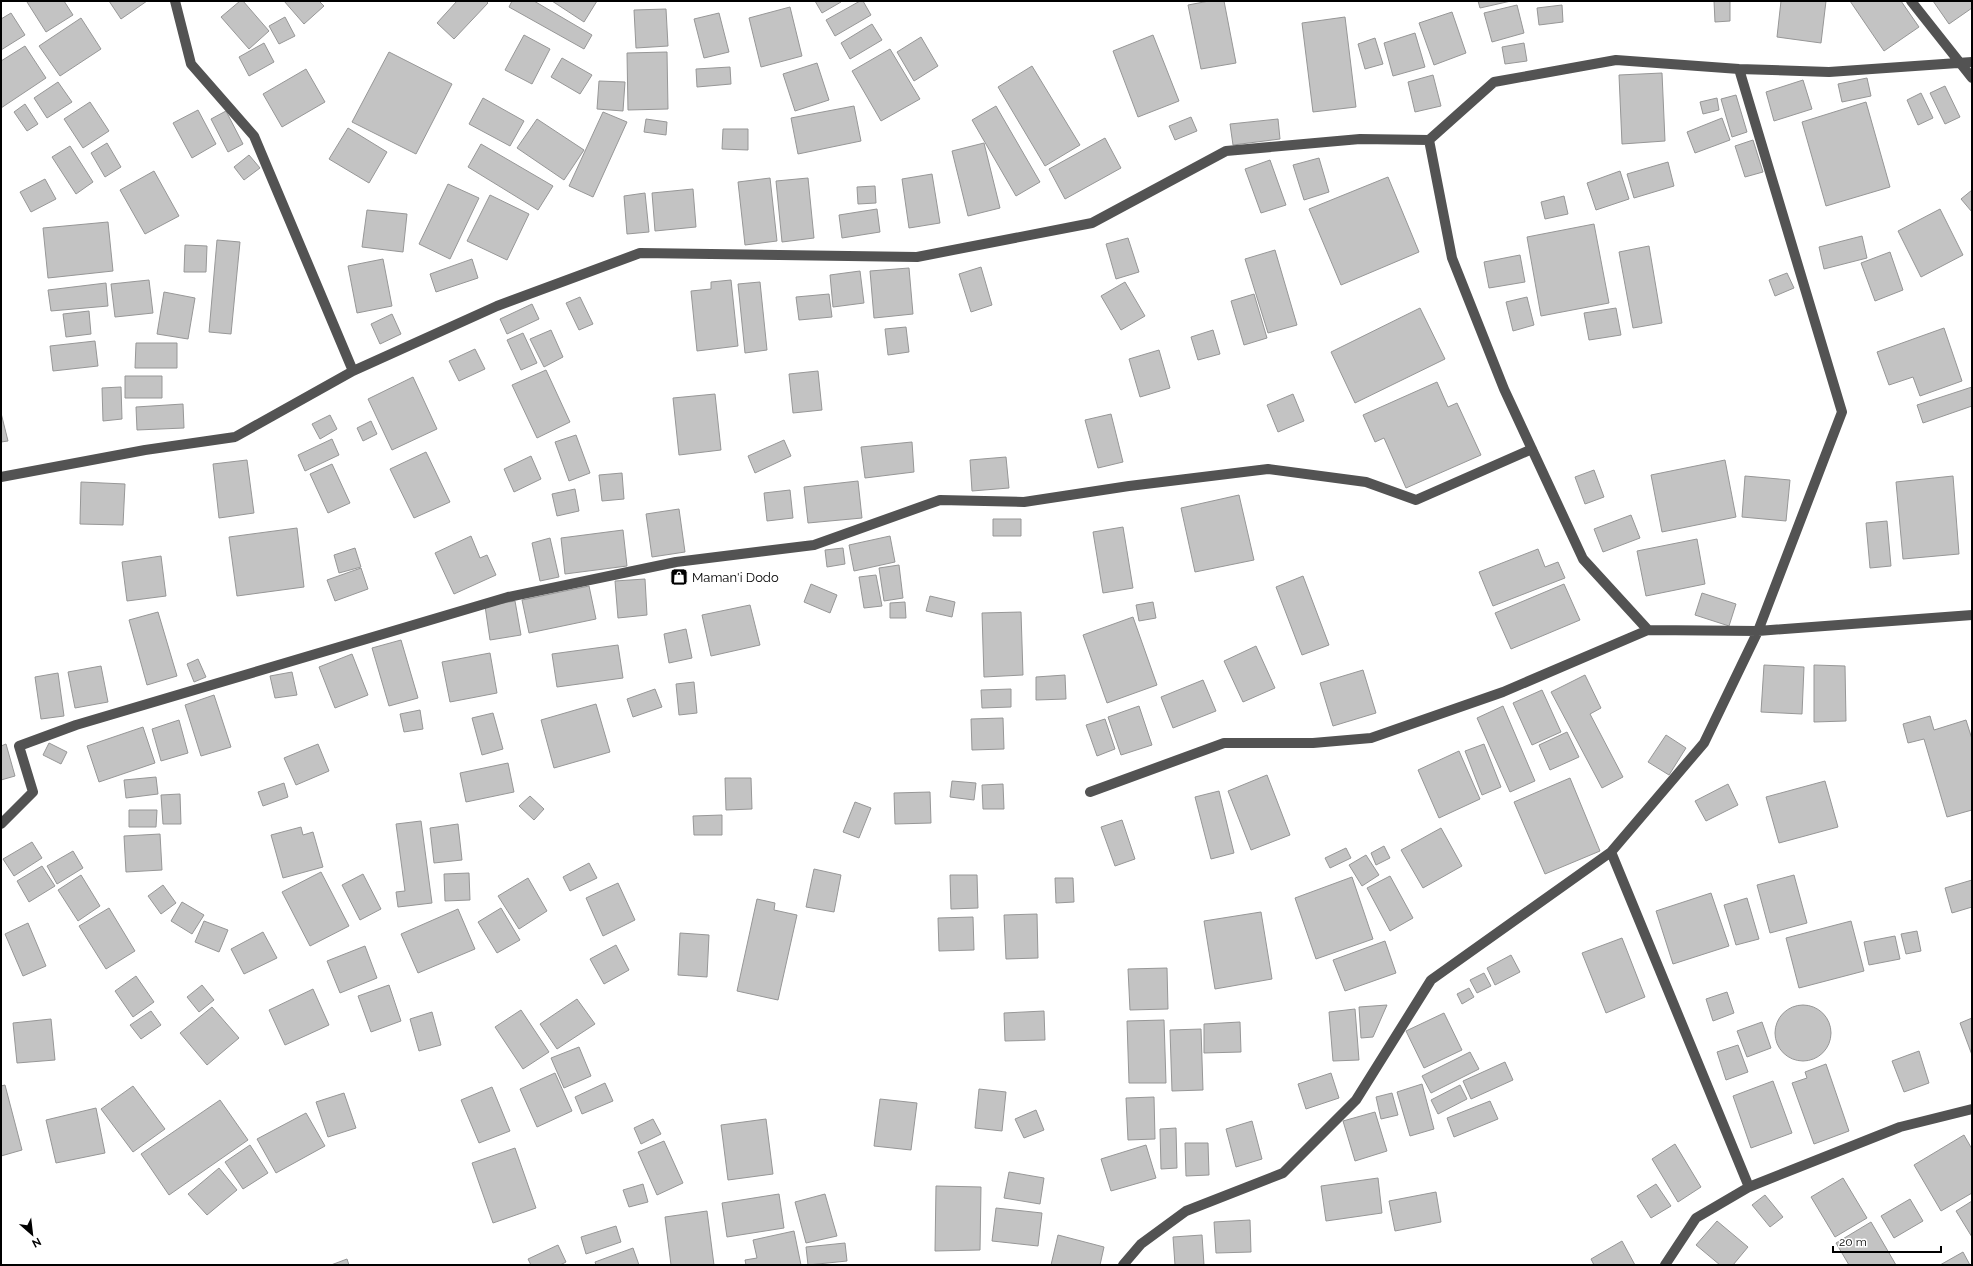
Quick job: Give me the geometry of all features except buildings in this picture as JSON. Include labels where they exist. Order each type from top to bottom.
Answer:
[{"type":"street","points":[[175,1],[191,64],[254,136],[354,371]]},
{"type":"street","points":[[1912,1],[1972,78]]},
{"type":"street","points":[[1,477],[145,450],[235,436],[354,371],[497,306],[640,252],[917,257],[1092,223],[1226,152],[1360,139],[1428,140],[1494,82],[1616,60],[1739,69],[1829,72],[1961,64],[1972,62]]},
{"type":"street","points":[[1123,1265],[1142,1244],[1186,1211],[1283,1173],[1356,1100],[1431,980],[1611,852],[1704,743],[1758,631],[1842,412],[1739,69]]},
{"type":"street","points":[[1428,140],[1452,258],[1504,389],[1583,559],[1648,630]]},
{"type":"street","points":[[1,824],[33,792],[19,746],[76,725],[508,597],[676,562],[814,545],[940,500],[1024,502],[1129,486],[1268,469],[1366,482],[1416,500],[1532,449]]},
{"type":"street","points":[[1090,792],[1224,743],[1313,743],[1371,738],[1503,692],[1648,630],[1758,631],[1972,615]]},
{"type":"street","points":[[1611,852],[1749,1187]]},
{"type":"street","points":[[1665,1265],[1696,1218],[1749,1187],[1900,1127],[1972,1109]]},
{"type":"place","name":"Maman'i Dodo","points":[[679,577]]}]
